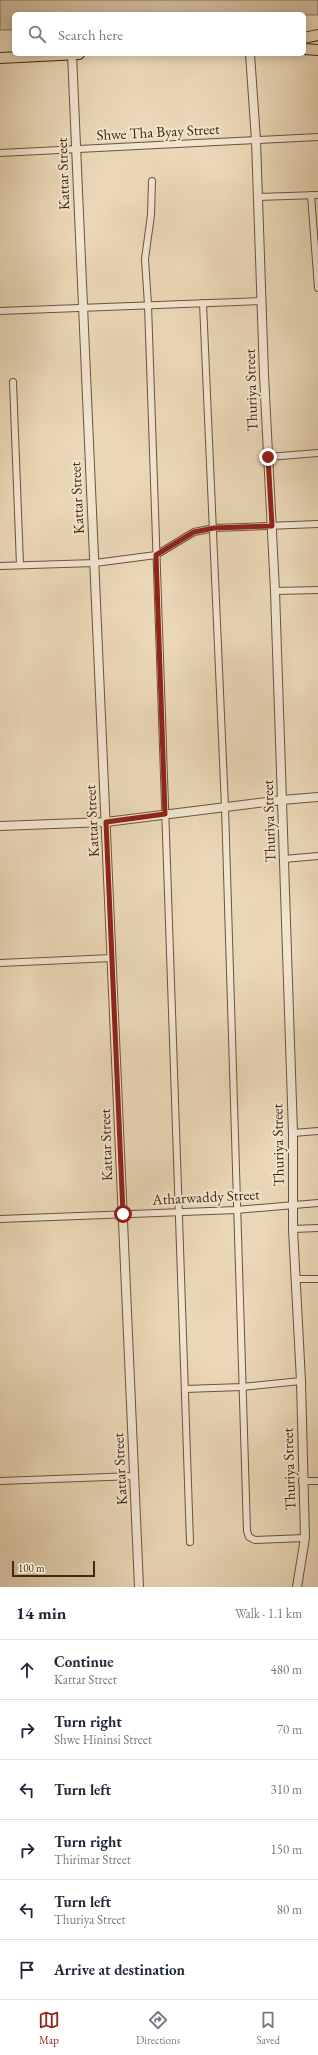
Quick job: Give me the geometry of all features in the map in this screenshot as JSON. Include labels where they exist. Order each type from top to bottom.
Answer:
[{"type":"main road","points":[[306,38],[318,35]]},
{"type":"main road","points":[[306,49],[318,50]]},
{"type":"main road","points":[[0,58],[36,56]]},
{"type":"street","name":"Kattar Street","points":[[72,56],[139,1587]]},
{"type":"street","name":"Thuriya Street","points":[[250,56],[256,140],[268,457],[275,591],[293,1133],[293,1229],[305,1538],[297,1587]]},
{"type":"street","name":"Shwe Tha Byay Street","points":[[0,153],[318,137]]},
{"type":"street","points":[[152,181],[151,215],[145,259],[148,305],[190,1542]]},
{"type":"street","points":[[311,195],[318,288]]},
{"type":"street","points":[[258,197],[318,195]]},
{"type":"street","points":[[0,311],[262,301]]},
{"type":"street","points":[[203,303],[225,807],[247,1534],[255,1540],[305,1538]]},
{"type":"street","points":[[14,382],[20,565]]},
{"type":"street","points":[[268,457],[318,453]]},
{"type":"street","points":[[0,566],[95,563],[156,555],[194,532],[214,528],[318,524]]},
{"type":"street","points":[[275,591],[318,590]]},
{"type":"street","points":[[0,826],[106,822],[282,800],[318,797]]},
{"type":"street","points":[[284,860],[318,856]]},
{"type":"street","points":[[0,963],[112,958]]},
{"type":"street","points":[[293,1133],[318,1131]]},
{"type":"street","name":"Atharwaddy Street","points":[[0,1219],[236,1210],[293,1204],[318,1204]]},
{"type":"street","points":[[293,1229],[318,1228]]},
{"type":"street","points":[[295,1279],[318,1279]]},
{"type":"street","points":[[185,1389],[242,1387],[300,1381]]},
{"type":"street","points":[[0,1481],[135,1476]]},
{"type":"street","points":[[302,1481],[318,1481]]},
{"type":"shaded area","points":[[0,0],[318,0],[318,15],[306,15],[306,12],[12,12],[12,30],[0,30]]},
{"type":"route","points":[[123,1214],[106,822],[165,814],[156,555],[194,532],[214,528],[272,526],[268,457]]}]
